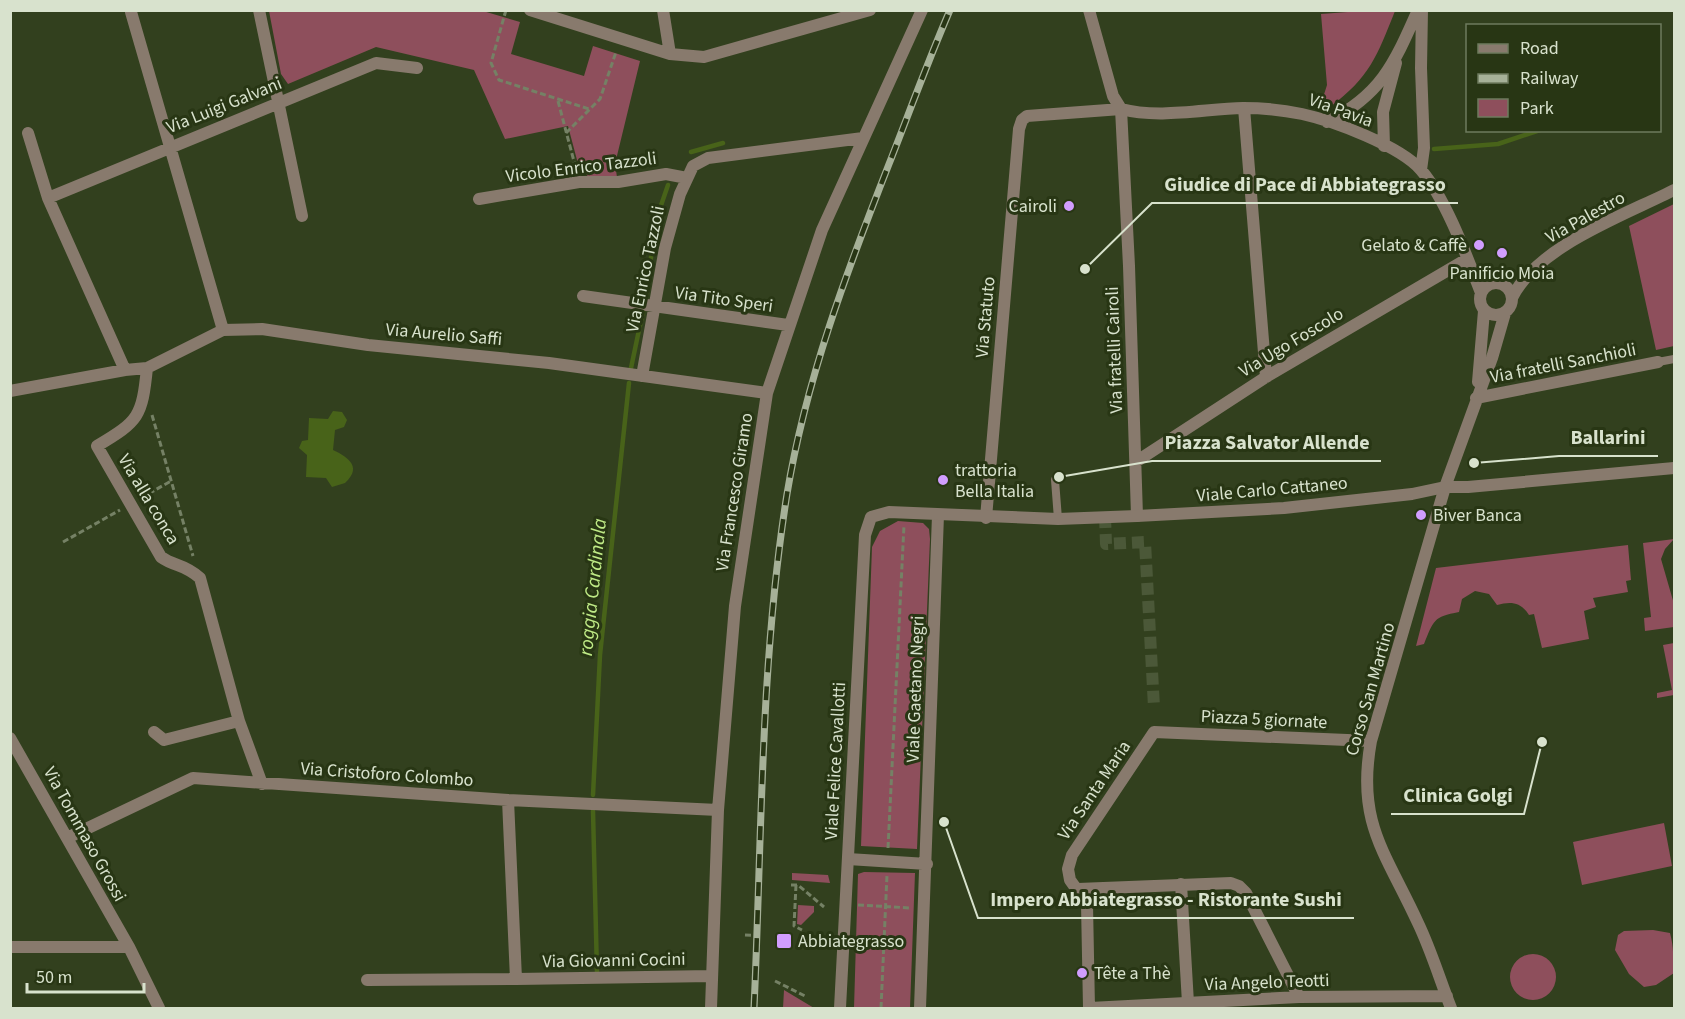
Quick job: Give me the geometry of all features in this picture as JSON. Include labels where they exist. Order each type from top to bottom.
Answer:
[{"type":"street","points":[[259,10],[302,216]]},
{"type":"street","points":[[530,10],[670,54],[704,57],[723,54],[870,10]]},
{"type":"street","points":[[663,10],[670,54]]},
{"type":"street","name":"Via Francesco Giramo","points":[[711,1008],[718,810],[735,606],[767,393],[788,325],[822,230],[922,10]]},
{"type":"street","points":[[1089,10],[1113,96],[1121,110]]},
{"type":"street","points":[[1327,122],[1354,108],[1373,90],[1396,59],[1420,10]]},
{"type":"street","points":[[1420,10],[1424,148],[1421,170]]},
{"type":"street","points":[[130,12],[223,330]]},
{"type":"street","points":[[1384,146],[1383,112],[1396,59]]},
{"type":"street","name":"Via Luigi Galvani","points":[[48,198],[376,63],[417,68]]},
{"type":"street","points":[[1244,108],[1266,377]]},
{"type":"street","name":"Via Pavia","points":[[1022,120],[1027,116],[1121,110],[1178,112],[1244,108],[1285,111],[1327,122],[1384,146],[1407,158],[1421,170],[1439,198],[1481,293]]},
{"type":"street","name":"Via fratelli Cairoli","points":[[1121,110],[1137,461],[1137,516]]},
{"type":"street","name":"Via Statuto","points":[[986,518],[1022,120]]},
{"type":"street","points":[[28,133],[48,198],[125,370]]},
{"type":"street","name":"Via Enrico Tazzoli","points":[[642,376],[665,248],[687,178],[693,166],[708,158],[863,138]]},
{"type":"street","name":"Vicolo Enrico Tazzoli","points":[[479,200],[579,182],[618,182],[666,174],[687,178]]},
{"type":"street","name":"Via Palestro","points":[[1512,298],[1519,284],[1552,254],[1674,190]]},
{"type":"street","name":"Via Ugo Foscolo","points":[[1137,461],[1266,377],[1467,259]]},
{"type":"street","points":[[1475,278],[1498,284],[1519,284]]},
{"type":"street","points":[[1476,398],[1484,311],[1480,303],[1481,293],[1498,284]]},
{"type":"street","points":[[1484,311],[1494,316],[1505,313],[1511,307],[1512,298],[1498,284]]},
{"type":"street","name":"Via Tito Speri","points":[[583,296],[788,325]]},
{"type":"street","points":[[1445,487],[1496,348],[1505,313]]},
{"type":"street","name":"Via Aurelio Saffi","points":[[10,391],[147,368],[223,330],[262,329],[368,345],[537,361],[767,393]]},
{"type":"street","name":"Via fratelli Sanchioli","points":[[1476,398],[1658,362]]},
{"type":"street","name":"Via alla conca","points":[[147,368],[143,400],[137,418],[97,446],[161,557],[168,563],[187,567],[200,578]]},
{"type":"street","name":"Viale Carlo Cattaneo","points":[[871,518],[889,512],[986,518],[1058,519],[1284,508],[1412,494],[1445,487],[1468,487],[1674,468]]},
{"type":"street","name":"Corso San Martino","points":[[1445,487],[1371,741],[1366,770],[1367,795],[1374,833],[1419,923],[1447,1004]]},
{"type":"street","name":"Viale Gaetano Negri","points":[[920,1008],[938,515]]},
{"type":"street","name":"Viale Felice Cavallotti","points":[[840,1008],[864,535],[871,518]]},
{"type":"street","points":[[200,578],[239,721],[262,784]]},
{"type":"street","points":[[154,732],[164,740],[239,721]]},
{"type":"street","name":"Piazza 5 giornate","points":[[1154,732],[1371,741]]},
{"type":"street","name":"Via Santa Maria","points":[[1089,1008],[1087,904],[1070,880],[1068,868],[1072,855],[1154,732]]},
{"type":"street","name":"Via Tommaso Grossi","points":[[10,738],[129,947],[159,1008]]},
{"type":"street","name":"Via Cristoforo Colombo","points":[[67,838],[193,778],[508,800],[718,810]]},
{"type":"street","name":"Via Giovanni Cocini","points":[[508,800],[516,979]]},
{"type":"street","points":[[848,859],[927,864]]},
{"type":"street","points":[[1078,889],[1231,883],[1239,886],[1246,893],[1299,997]]},
{"type":"street","points":[[1182,884],[1188,1003]]},
{"type":"street","points":[[10,947],[129,947]]},
{"type":"street","name":"Via Giovanni Cocini","points":[[366,980],[712,976]]},
{"type":"street","name":"Via Angelo Teotti","points":[[1089,1008],[1299,997],[1447,1004]]},
{"type":"lane","points":[[1658,362],[1674,359]]},
{"type":"lane","points":[[1055,480],[1058,519]]},
{"type":"path","points":[[506,10],[490,63],[499,80],[558,101],[589,109]]},
{"type":"path","points":[[566,133],[600,99],[621,39]]},
{"type":"path","points":[[558,101],[579,182]]},
{"type":"path","points":[[143,400],[150,406],[200,578]]},
{"type":"path","points":[[63,542],[171,481]]},
{"type":"path","points":[[881,1008],[904,513]]},
{"type":"path","points":[[802,930],[794,926],[794,885],[824,907]]},
{"type":"path","points":[[856,905],[925,909]]},
{"type":"path","points":[[745,935],[762,936]]},
{"type":"path","points":[[775,981],[806,996]]},
{"type":"green space","points":[[269,11],[483,11],[520,22],[511,54],[584,76],[593,46],[640,61],[615,164],[617,177],[589,178],[577,160],[568,126],[505,139],[474,70],[376,47],[288,84],[281,74]]},
{"type":"green space","points":[[1395,11],[1371,65],[1354,86],[1330,107],[1321,104],[1327,85],[1321,14]]},
{"type":"green space","points":[[1674,204],[1674,346],[1656,350],[1629,226]]},
{"type":"green space","points":[[898,521],[923,523],[929,529],[930,539],[917,849],[861,846],[872,547],[880,531]]},
{"type":"green space","points":[[1674,539],[1665,549],[1661,559],[1674,604],[1674,627],[1645,631],[1644,618],[1651,617],[1643,543]]},
{"type":"green space","points":[[1628,545],[1631,580],[1626,581],[1628,592],[1593,598],[1596,607],[1584,611],[1589,639],[1542,648],[1534,614],[1529,615],[1523,607],[1515,604],[1497,605],[1489,594],[1475,591],[1462,599],[1459,612],[1435,621],[1424,644],[1416,646],[1436,568]]},
{"type":"green space","points":[[1674,643],[1674,695],[1657,698],[1657,693],[1672,690],[1663,645]]},
{"type":"green space","points":[[1664,823],[1672,866],[1582,885],[1573,842]]},
{"type":"green space","points":[[864,872],[915,873],[910,1008],[854,1008],[858,874]]},
{"type":"green space","points":[[792,873],[828,875],[830,883],[792,880]]},
{"type":"green space","points":[[798,905],[814,906],[814,912],[801,925],[797,924]]},
{"type":"green space","points":[[1653,930],[1670,933],[1674,973],[1656,985],[1644,987],[1629,974],[1615,950],[1618,935],[1624,931]]},
{"type":"green space","points":[[1533,954],[1549,961],[1556,977],[1549,993],[1533,1000],[1517,993],[1510,977],[1517,961]]},
{"type":"green space","points":[[784,990],[814,1008],[783,1008]]},
{"type":"shaded area","points":[[333,411],[342,412],[347,420],[344,427],[335,430],[333,450],[350,462],[353,471],[345,483],[332,487],[326,478],[306,477],[307,455],[299,448],[302,441],[308,440],[309,418],[328,419]]},
{"type":"waterway","name":"roggia Cardinala","points":[[1434,149],[1498,144],[1534,132]]},
{"type":"waterway","name":"roggia Cardinala","points":[[691,152],[723,143]]},
{"type":"waterway","name":"roggia Cardinala","points":[[645,302],[656,220],[668,185]]},
{"type":"waterway","name":"roggia Cardinala","points":[[631,368],[643,311]]},
{"type":"waterway","name":"roggia Cardinala","points":[[593,795],[600,655],[629,383]]},
{"type":"waterway","name":"roggia Cardinala","points":[[593,811],[597,973]]},
{"type":"tunnel","points":[[1105,516],[1106,544],[1145,542],[1154,707]]},
{"type":"railway","points":[[754,1008],[767,686],[778,558],[795,451],[817,367],[843,285],[950,10]]},
{"type":"place","name":"Cairoli","points":[[1069,206]]},
{"type":"place","name":"Gelato & Caffè","points":[[1479,245]]},
{"type":"place","name":"Panificio Moia","points":[[1502,253]]},
{"type":"place","name":"Giudice di Pace di Abbiategrasso","points":[[1085,269]]},
{"type":"place","name":"Ballarini","points":[[1474,463]]},
{"type":"place","name":"Piazza Salvator Allende","points":[[1059,477]]},
{"type":"place","name":"trattoria Bella Italia","points":[[943,480]]},
{"type":"place","name":"Biver Banca","points":[[1421,515]]},
{"type":"place","name":"Clinica Golgi","points":[[1542,742]]},
{"type":"place","name":"Impero Abbiategrasso - Ristorante Sushi","points":[[944,822]]},
{"type":"place","name":"Abbiategrasso","points":[[784,941]]},
{"type":"place","name":"Tête a Thè","points":[[1082,973]]}]
